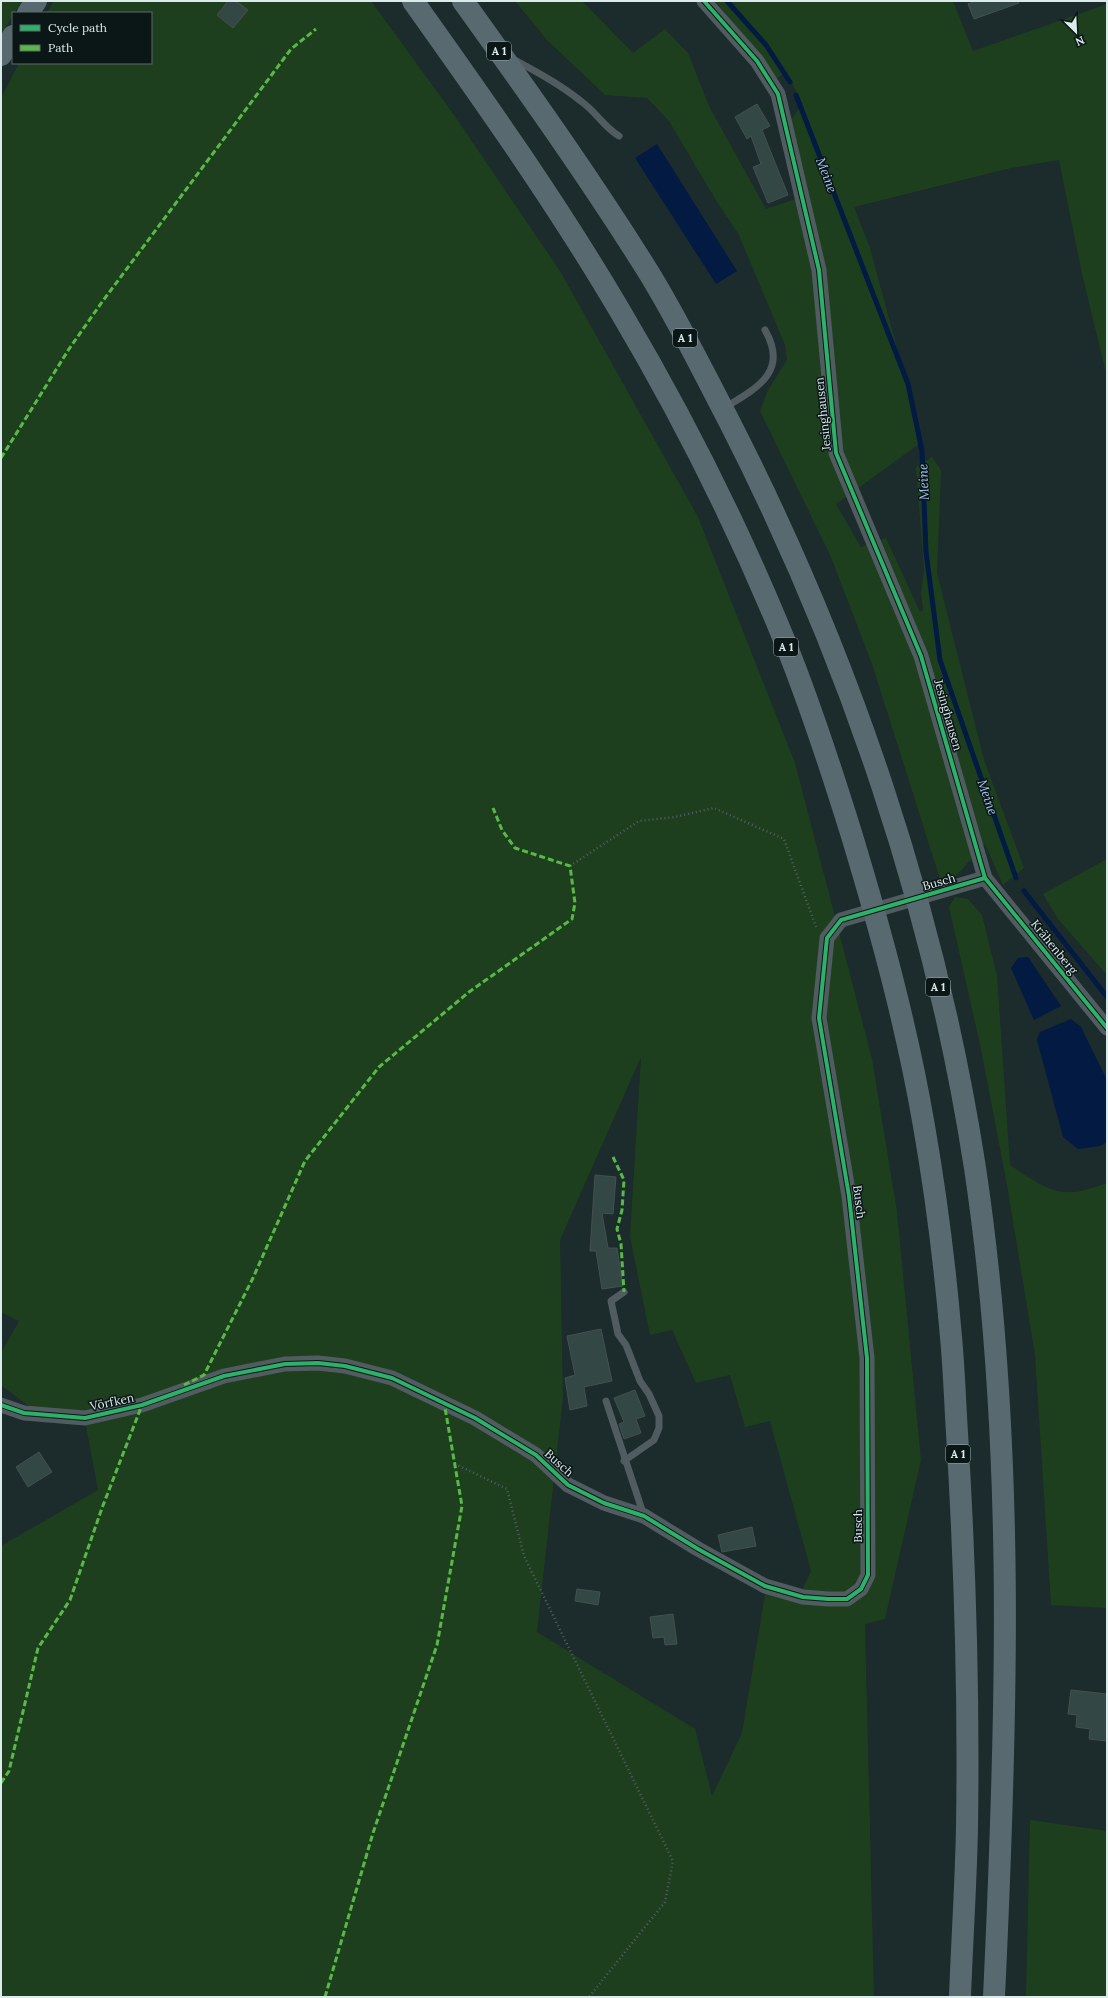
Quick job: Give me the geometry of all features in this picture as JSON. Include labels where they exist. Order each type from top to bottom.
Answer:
[{"type":"highway","points":[[29,12],[36,1]]},
{"type":"highway","name":"A 1","points":[[413,1],[482,99],[562,218],[617,306],[672,402],[721,500],[778,626],[827,757],[874,910],[908,1042],[924,1127],[936,1204],[951,1337],[963,1536],[967,1702],[967,1828],[960,1997]]},
{"type":"highway","name":"A 1","points":[[463,1],[570,153],[651,277],[757,475],[813,602],[862,728],[916,898],[944,1012],[974,1166],[990,1292],[996,1363],[1002,1478],[1005,1607],[1003,1776],[994,1997]]},
{"type":"highway","points":[[1,55],[12,38]]},
{"type":"street","name":"Jesinghausen","points":[[704,1],[757,61],[778,94],[819,270],[836,453],[921,656],[985,878]]},
{"type":"street","name":"Busch","points":[[224,1376],[285,1364],[318,1363],[345,1366],[392,1378],[482,1422],[536,1455],[568,1485],[604,1503],[644,1516],[698,1549],[765,1586],[803,1596],[828,1600],[847,1599],[861,1589],[868,1575],[867,1358],[849,1196],[819,1018],[827,938],[840,920],[985,878]]},
{"type":"street","name":"Krähenberg","points":[[985,878],[1107,1028]]},
{"type":"street","name":"Vörfken","points":[[1,1405],[24,1413],[85,1418],[142,1405],[224,1376]]},
{"type":"lane","points":[[498,50],[574,95],[587,106],[606,127],[619,136]]},
{"type":"lane","points":[[722,409],[744,396],[766,378],[774,361],[774,350],[765,330]]},
{"type":"lane","points":[[624,1292],[611,1301],[618,1334],[626,1345],[640,1381],[649,1394],[659,1416],[659,1428],[654,1440],[624,1461]]},
{"type":"lane","points":[[606,1402],[624,1461],[644,1516]]},
{"type":"path","points":[[570,866],[639,821],[675,817],[714,808],[784,839],[825,952]]},
{"type":"path","points":[[455,1464],[507,1489],[524,1556],[673,1861],[666,1902],[589,1997]]},
{"type":"green space","points":[[1,1],[22,1],[15,12],[12,12],[12,17],[1,34]]},
{"type":"green space","points":[[54,1],[371,1],[454,115],[560,271],[698,517],[795,763],[872,1059],[897,1212],[921,1460],[885,1619],[865,1624],[874,1997],[1,1997],[1,1546],[98,1490],[85,1421],[27,1405],[1,1385],[1,1353],[19,1321],[1,1312],[1,98],[18,64],[152,64],[152,12],[47,12]],"holes":[[[641,1057],[630,1237],[650,1335],[672,1330],[696,1383],[730,1375],[745,1427],[770,1421],[811,1571],[800,1595],[767,1583],[742,1733],[712,1796],[695,1729],[537,1632],[563,1397],[560,1240]]]},
{"type":"green space","points":[[515,1],[582,1],[633,53],[665,29],[688,53],[709,106],[766,209],[799,198],[789,123],[802,104],[787,72],[777,78],[715,1],[953,1],[973,51],[1107,4],[1107,377],[1082,274],[1059,160],[1011,168],[854,207],[870,248],[922,442],[836,504],[861,547],[886,538],[920,612],[923,610],[921,593],[924,570],[916,467],[932,457],[941,470],[937,573],[984,760],[1024,868],[1003,885],[985,844],[955,877],[940,879],[872,664],[831,557],[760,411],[768,390],[787,360],[785,345],[738,233],[717,202],[669,121],[647,98],[605,95],[547,40]]},
{"type":"green space","points":[[1107,859],[1107,975],[1058,919],[1043,894]]},
{"type":"green space","points":[[955,897],[968,899],[982,915],[997,976],[1010,1165],[1036,1182],[1057,1191],[1075,1192],[1107,1183],[1107,1608],[1051,1605],[1035,1355],[1007,1185],[981,1049],[949,907]]},
{"type":"green space","points":[[1030,1820],[1107,1831],[1107,1997],[1026,1997]]},
{"type":"water","points":[[657,144],[737,271],[716,284],[635,158]]},
{"type":"water","points":[[1028,957],[1061,1006],[1034,1020],[1011,968],[1018,958]]},
{"type":"water","points":[[1071,1019],[1081,1027],[1107,1080],[1107,1142],[1100,1146],[1078,1149],[1063,1137],[1037,1040],[1040,1032]]},
{"type":"building","points":[[228,1],[236,1],[248,10],[233,28],[217,15]]},
{"type":"building","points":[[976,1],[1018,1],[1019,3],[974,19],[968,4]]},
{"type":"building","points":[[757,104],[770,126],[762,130],[788,195],[768,203],[753,167],[761,164],[751,136],[747,139],[735,117]]},
{"type":"building","points":[[595,1175],[616,1177],[613,1214],[602,1213],[608,1248],[617,1248],[623,1286],[602,1289],[596,1251],[590,1251]]},
{"type":"building","points":[[601,1329],[612,1381],[584,1387],[587,1406],[570,1410],[565,1378],[575,1375],[567,1336]]},
{"type":"building","points":[[635,1390],[645,1416],[636,1419],[641,1433],[624,1439],[619,1424],[624,1422],[614,1398]]},
{"type":"building","points":[[39,1452],[52,1472],[28,1487],[16,1467]]},
{"type":"building","points":[[752,1527],[756,1546],[722,1552],[718,1535]]},
{"type":"building","points":[[577,1589],[600,1592],[598,1605],[575,1601]]},
{"type":"building","points":[[673,1614],[677,1644],[665,1645],[664,1637],[653,1638],[650,1617]]},
{"type":"building","points":[[1071,1690],[1107,1694],[1107,1741],[1089,1739],[1090,1729],[1076,1727],[1077,1715],[1068,1714]]},
{"type":"waterway","name":"Meine","points":[[727,1],[766,45],[790,82]]},
{"type":"waterway","name":"Meine","points":[[796,95],[908,384],[922,451],[926,552],[940,660],[1016,878]]},
{"type":"waterway","name":"Meine","points":[[1024,891],[1107,997]]},
{"type":"marked path","points":[[1,458],[69,349],[102,302],[291,49],[316,29]]},
{"type":"marked path","points":[[184,1385],[204,1375],[253,1278],[305,1161],[379,1067],[469,992],[572,919],[575,903],[570,866],[515,848],[502,830],[493,808]]},
{"type":"marked path","points":[[613,1157],[624,1180],[622,1210],[617,1229],[621,1244],[624,1292]]},
{"type":"marked path","points":[[325,1997],[373,1833],[437,1645],[462,1506],[444,1402]]},
{"type":"marked path","points":[[1,1783],[9,1771],[38,1648],[70,1600],[102,1508],[142,1405],[144,1404]]},
{"type":"cycle path","points":[[704,1],[757,61],[778,94],[819,270],[836,453],[921,656],[985,878],[1107,1028]]},
{"type":"cycle path","points":[[1,1405],[24,1413],[85,1418],[142,1405],[224,1376],[285,1364],[318,1363],[345,1366],[392,1378],[475,1418],[536,1455],[568,1485],[604,1503],[644,1516],[698,1549],[765,1586],[803,1597],[847,1599],[861,1589],[868,1575],[867,1358],[849,1196],[819,1018],[827,938],[841,920],[985,878]]}]
